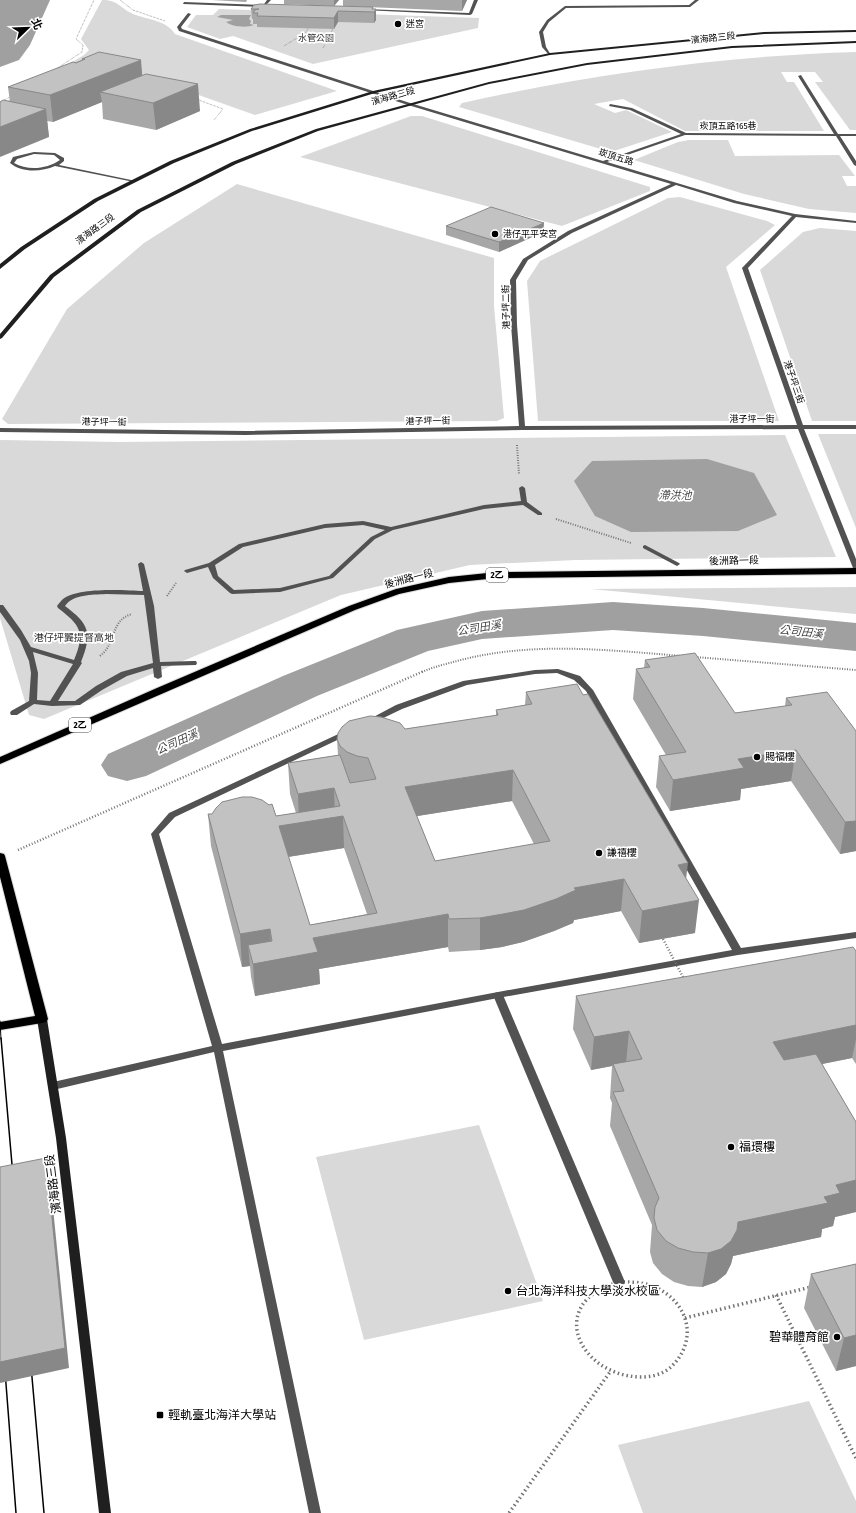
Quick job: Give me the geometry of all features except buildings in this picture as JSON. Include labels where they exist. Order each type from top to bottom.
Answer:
[{"type":"main road","name":"後洲路一段","points":[[0,761],[352,608],[396,592],[449,580],[497,576],[856,569]]},
{"type":"main road","name":"濱海路三段","points":[[0,856],[42,1019]]},
{"type":"main road","points":[[0,1026],[42,1019]]},
{"type":"street","points":[[264,6],[269,0]]},
{"type":"street","points":[[359,10],[470,14],[476,0]]},
{"type":"street","points":[[550,54],[544,48],[542,32],[548,21],[565,7],[690,6],[697,0]]},
{"type":"street","points":[[179,26],[189,14],[185,1],[271,7]]},
{"type":"street","name":"崁頂五路","points":[[179,26],[180,30],[409,104],[736,202],[795,215],[856,222]]},
{"type":"street","name":"濱海路三段","points":[[0,268],[23,248],[96,200],[172,162],[251,130],[374,92],[550,54],[764,33],[856,31]]},
{"type":"street","name":"濱海路三段","points":[[0,337],[52,276],[140,211],[240,161],[317,130],[489,83],[587,64],[732,47],[856,42]]},
{"type":"street","points":[[800,76],[856,165]]},
{"type":"street","points":[[610,105],[631,109],[685,134]]},
{"type":"street","name":"崁頂五路165巷","points":[[605,162],[685,134],[856,135]]},
{"type":"street","points":[[55,165],[62,160],[62,158],[55,154],[49,153],[26,154],[15,158],[12,161],[15,166],[27,168],[42,168],[55,165],[134,181]]},
{"type":"street","name":"港子坪二街","points":[[522,428],[514,325],[513,280],[526,259],[570,232],[675,184]]},
{"type":"street","name":"港子坪三街","points":[[795,215],[745,268],[801,428],[856,569]]},
{"type":"street","name":"港子坪一街","points":[[0,430],[246,433],[522,428],[856,427]]},
{"type":"street","points":[[522,488],[524,503]]},
{"type":"street","points":[[211,564],[215,577],[232,592],[280,590],[332,577],[373,538],[391,529],[484,507],[524,503],[540,514]]},
{"type":"street","points":[[187,571],[211,564],[241,545],[325,526],[363,523],[391,529]]},
{"type":"street","points":[[645,548],[677,564]]},
{"type":"street","points":[[141,564],[151,619],[158,677]]},
{"type":"street","points":[[52,704],[78,663],[85,635],[81,623],[61,606],[67,599],[82,595],[120,592],[147,593]]},
{"type":"street","points":[[0,607],[17,630],[32,657],[36,683],[34,702]]},
{"type":"street","points":[[27,648],[78,663]]},
{"type":"street","points":[[14,713],[34,702],[52,704],[77,702],[124,674],[157,664],[193,663]]},
{"type":"street","points":[[315,1513],[218,1048],[155,834],[172,815],[399,707],[466,683],[535,672],[558,671],[577,678],[590,690],[738,952]]},
{"type":"street","points":[[53,1086],[218,1048],[498,995],[738,952],[856,935]]},
{"type":"street","points":[[498,995],[619,1282]]},
{"type":"street","name":"濱海路三段","points":[[42,1019],[61,1138],[105,1513]]},
{"type":"path","points":[[54,70],[82,52],[82,46],[76,39],[94,0]]},
{"type":"path","points":[[120,0],[127,3],[133,11],[161,18],[179,26]]},
{"type":"path","points":[[282,47],[304,33],[312,23]]},
{"type":"path","points":[[323,48],[335,24]]},
{"type":"path","points":[[66,63],[74,64]]},
{"type":"path","points":[[0,102],[12,96]]},
{"type":"path","points":[[193,99],[223,109],[214,120]]},
{"type":"path","points":[[517,441],[518,471]]},
{"type":"path","points":[[540,514],[645,548]]},
{"type":"path","points":[[78,663],[102,656],[111,646],[117,623],[126,615],[136,614],[151,619]]},
{"type":"path","points":[[662,939],[688,986]]},
{"type":"path","points":[[619,1282],[637,1282],[654,1287],[670,1297],[681,1310],[685,1318],[687,1326],[687,1341],[682,1356],[671,1367],[655,1375],[637,1378],[610,1372],[588,1354],[579,1340],[576,1324],[580,1309],[589,1296],[603,1287],[619,1282]]},
{"type":"path","points":[[685,1318],[812,1287]]},
{"type":"path","points":[[776,1295],[856,1458]]},
{"type":"path","points":[[509,1513],[610,1372]]},
{"type":"green space","points":[[102,0],[112,1],[133,14],[162,23],[171,29],[175,34],[337,91],[255,115],[97,59],[3,115],[0,105],[84,55],[89,50],[81,39]]},
{"type":"green space","name":"水管公園","points":[[219,9],[479,18],[478,28],[313,64],[233,36],[220,39],[187,27],[196,15],[213,15]]},
{"type":"green space","points":[[856,52],[856,130],[850,130],[815,82],[823,82],[815,72],[781,72],[787,82],[794,82],[824,131],[685,131],[623,99],[594,104],[615,113],[626,110],[672,132],[611,152],[459,107],[462,103],[560,83],[658,68],[756,58]]},
{"type":"green space","points":[[411,116],[422,116],[650,187],[650,191],[562,226],[300,157]]},
{"type":"green space","points":[[689,140],[728,140],[735,156],[839,155],[855,176],[842,176],[847,186],[856,186],[856,213],[809,209],[744,194],[634,160],[678,142]]},
{"type":"green space","points":[[237,184],[494,258],[494,306],[504,418],[497,421],[8,424],[2,419],[67,309],[144,243]]},
{"type":"green space","points":[[680,197],[767,221],[775,225],[726,267],[779,421],[538,421],[527,281],[540,261],[668,198]]},
{"type":"green space","points":[[820,228],[856,231],[856,421],[812,421],[760,270],[803,232]]},
{"type":"green space","points":[[818,434],[856,434],[856,528]]},
{"type":"green space","name":"港仔坪龔提督高地","points":[[785,435],[836,557],[576,560],[470,565],[341,595],[44,719],[29,715],[0,618],[0,440],[119,442]]},
{"type":"green space","points":[[856,587],[856,614],[591,589]]},
{"type":"green space","points":[[479,1125],[543,1301],[364,1340],[316,1157]]},
{"type":"green space","points":[[809,1401],[856,1501],[856,1513],[643,1513],[618,1445]]},
{"type":"water","points":[[0,0],[50,0],[30,45],[19,60],[0,67]]},
{"type":"water","points":[[221,15],[251,15],[249,19],[251,21],[250,24],[254,25],[244,27],[232,25],[226,22],[233,20],[217,17]]},
{"type":"water","name":"滯洪池","points":[[707,459],[754,473],[777,515],[738,531],[631,532],[595,516],[574,481],[592,461]]},
{"type":"waterway","name":"公司田溪","points":[[127,765],[300,686],[414,640],[482,625],[613,616],[703,622],[856,637]]},
{"type":"tram line","points":[[0,1021],[1,1039]]},
{"type":"tram line","points":[[1,1038],[13,1176]]},
{"type":"tram line","points":[[31,1366],[44,1513]]},
{"type":"tram line","points":[[5,1371],[16,1513]]},
{"type":"place","name":"迷宮","points":[[398,24]]},
{"type":"place","name":"港仔平平安宮","points":[[495,234]]},
{"type":"place","name":"賜福樓","points":[[757,757]]},
{"type":"place","name":"謙禧樓","points":[[599,853]]},
{"type":"place","name":"福環樓","points":[[731,1147]]},
{"type":"place","name":"台北海洋科技大學淡水校區","points":[[508,1291]]},
{"type":"place","name":"碧華體育館","points":[[837,1337]]},
{"type":"place","name":"輕軌臺北海洋大學站","points":[[160,1415]]}]
